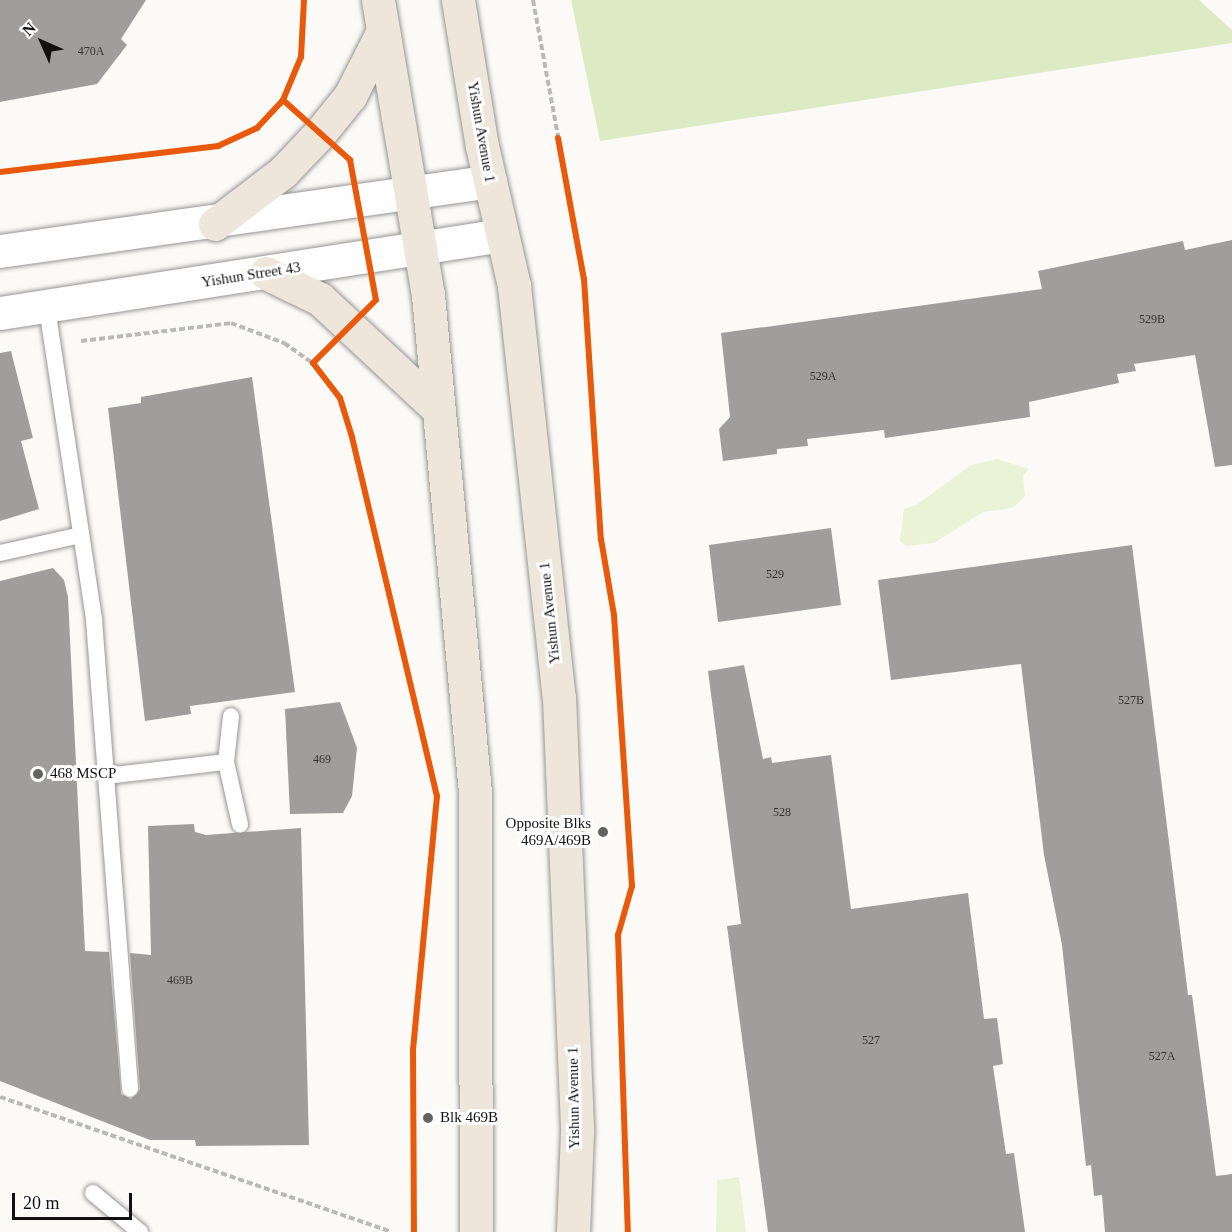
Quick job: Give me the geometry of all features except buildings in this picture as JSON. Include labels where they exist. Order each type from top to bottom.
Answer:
[{"type":"main road","name":"Yishun Avenue 1","points":[[458,0],[490,181],[514,286],[559,697],[577,1132],[573,1232]]},
{"type":"main road","points":[[380,16],[418,249],[475,792],[480,1154],[476,1232]]},
{"type":"main road","points":[[215,224],[283,172],[320,133],[350,96],[380,16]]},
{"type":"main road","points":[[266,273],[320,299],[436,406]]},
{"type":"street","points":[[0,251],[410,197],[490,181]]},
{"type":"street","name":"Yishun Street 43","points":[[0,313],[47,308],[502,235]]},
{"type":"lane","points":[[47,308],[81,535],[106,776],[130,1089]]},
{"type":"lane","points":[[0,553],[81,535]]},
{"type":"lane","points":[[231,716],[226,762],[240,824]]},
{"type":"lane","points":[[106,776],[226,762]]},
{"type":"lane","points":[[93,1193],[140,1232]]},
{"type":"path","points":[[533,0],[584,279],[601,539],[615,615],[632,886],[618,935],[628,1232]]},
{"type":"path","points":[[53,344],[231,323],[284,343],[312,363],[319,372]]},
{"type":"path","points":[[312,363],[350,326]]},
{"type":"path","points":[[0,1097],[391,1232]]},
{"type":"green space","points":[[571,0],[1199,0],[1232,30],[1232,43],[600,141]]},
{"type":"green space","points":[[997,459],[1029,469],[1023,476],[1025,496],[1013,508],[983,512],[934,543],[906,546],[900,541],[904,509],[918,504],[971,465]]},
{"type":"green space","points":[[739,1177],[746,1232],[716,1232],[717,1180]]},
{"type":"cycle path","points":[[0,172],[218,146],[257,128],[283,100],[301,57],[304,0]]},
{"type":"cycle path","points":[[283,100],[350,160],[376,300],[313,363],[340,398],[352,437],[437,796],[413,1049],[414,1232]]},
{"type":"cycle path","points":[[558,138],[584,279],[601,539],[614,615],[632,886],[618,935],[628,1232]]},
{"type":"place","name":"468 MSCP","points":[[38,774]]},
{"type":"place","name":"Opposite Blks 469A/469B","points":[[603,832]]},
{"type":"place","name":"Blk 469B","points":[[428,1118]]}]
